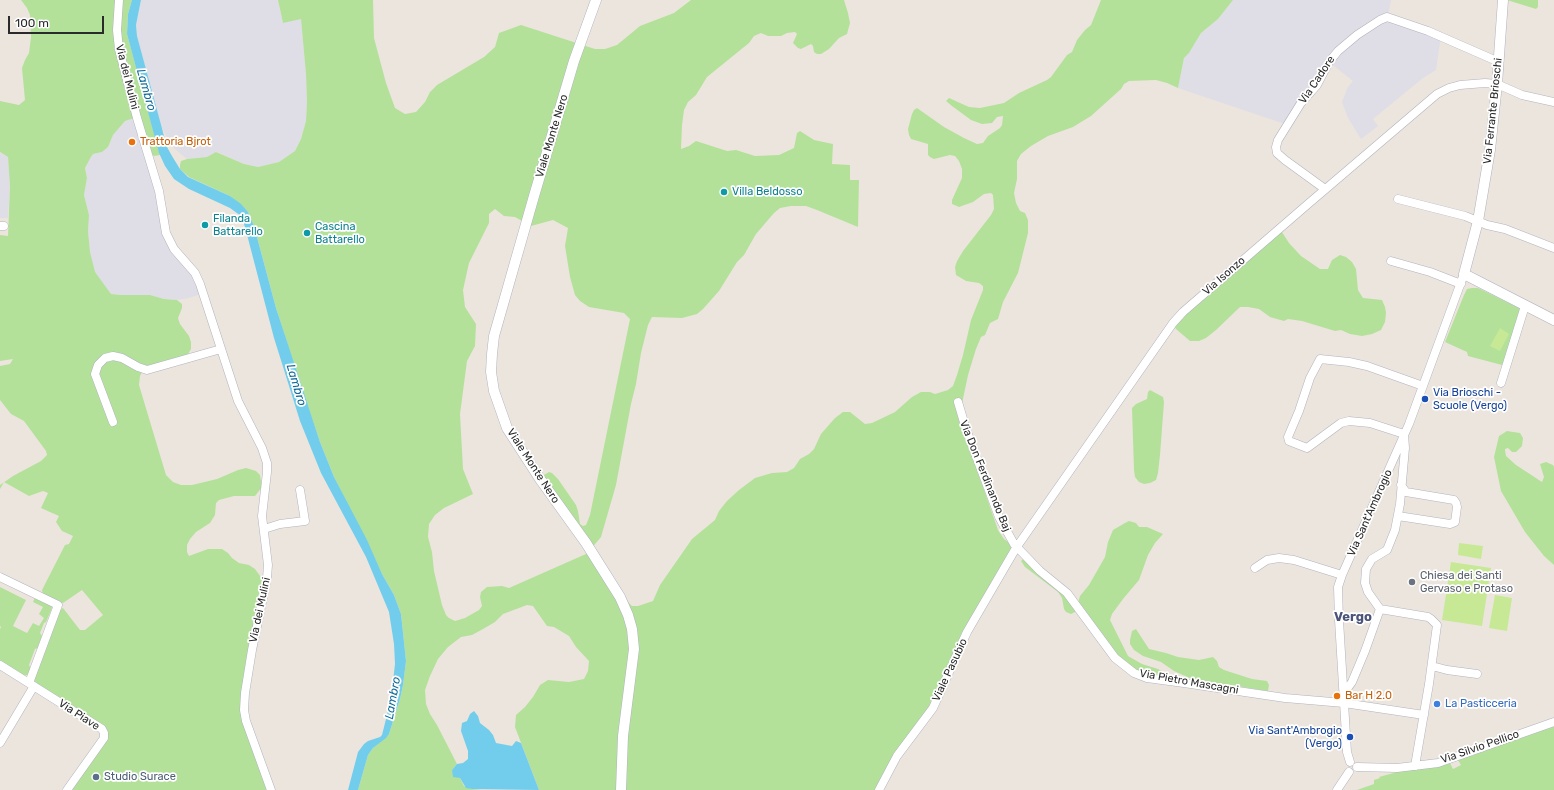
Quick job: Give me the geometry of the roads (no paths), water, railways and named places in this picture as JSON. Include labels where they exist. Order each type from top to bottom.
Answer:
[{"type":"street","name":"Via dei Mulini","points":[[119,0],[117,30],[119,49],[137,118],[159,190],[166,233],[174,249],[195,273],[204,293],[238,401],[262,448],[267,463],[262,516],[268,565],[267,578],[252,650],[245,693],[244,710],[246,721],[270,790]]},
{"type":"street","name":"Viale Monte Nero","points":[[596,0],[574,61],[494,336],[491,372],[494,391],[507,428],[540,479],[586,543],[620,596],[628,615],[632,629],[634,649],[623,736],[621,790]]},
{"type":"street","name":"Via Ferrante Brioschi","points":[[1463,279],[1478,221],[1490,150],[1499,62],[1503,0]]},
{"type":"street","name":"Via Cadore","points":[[1325,189],[1277,153],[1276,146],[1278,140],[1301,103],[1317,85],[1329,62],[1338,51],[1357,35],[1388,16],[1428,31],[1499,62]]},
{"type":"street","name":"Via Isonzo","points":[[1016,548],[1173,323],[1220,279],[1437,94],[1460,84],[1497,84]]},
{"type":"street","points":[[1497,84],[1522,95],[1554,102]]},
{"type":"street","points":[[1398,199],[1465,216],[1487,225],[1505,229],[1554,248]]},
{"type":"street","points":[[1391,261],[1430,272],[1463,279],[1554,320]]},
{"type":"street","name":"Via Sant'Ambrogio","points":[[1350,762],[1347,752],[1337,598],[1338,587],[1409,424],[1463,279]]},
{"type":"street","points":[[1501,383],[1525,306]]},
{"type":"street","points":[[113,422],[95,374],[98,365],[106,358],[113,356],[122,358],[147,370],[221,349]]},
{"type":"street","points":[[1415,766],[1432,666],[1437,625],[1428,617],[1380,609],[1368,592],[1365,583],[1366,569],[1372,560],[1387,550],[1398,516],[1404,434],[1370,423],[1349,421],[1341,423],[1307,448],[1289,441],[1288,439],[1310,378],[1320,359],[1349,362],[1367,366],[1423,386]]},
{"type":"street","name":"Via Don Ferdinando Baj","points":[[958,402],[966,429],[999,517],[1016,548]]},
{"type":"street","points":[[1398,516],[1453,524],[1456,518],[1457,507],[1454,500],[1406,492],[1401,484]]},
{"type":"street","points":[[264,529],[280,524],[305,521],[300,490]]},
{"type":"street","name":"Via Pietro Mascagni","points":[[1016,548],[1040,571],[1068,593],[1116,658],[1134,673],[1147,678],[1285,698],[1344,703],[1424,715]]},
{"type":"street","name":"Viale Pasubio","points":[[879,790],[897,756],[933,708],[967,632],[1016,548]]},
{"type":"street","points":[[1255,568],[1267,560],[1279,558],[1294,560],[1342,576]]},
{"type":"street","points":[[0,577],[58,605],[32,684],[0,743]]},
{"type":"street","points":[[1344,693],[1352,682],[1380,609]]},
{"type":"street","points":[[1432,666],[1477,674]]},
{"type":"street","name":"Via Piave","points":[[1,667],[32,684],[102,729],[104,738],[67,790]]},
{"type":"street","name":"Via Silvio Pellico","points":[[1357,767],[1380,768],[1415,766],[1448,760],[1554,722]]},
{"type":"street","points":[[1337,790],[1349,772],[1354,772],[1357,767],[1355,762],[1350,762],[1346,766],[1346,769],[1349,772]]},
{"type":"water","name":"Lambro","points":[[132,0],[141,0],[136,25],[137,36],[167,147],[180,169],[188,177],[230,196],[241,204],[248,212],[254,226],[276,308],[320,442],[334,477],[394,595],[401,614],[406,661],[400,699],[389,734],[373,748],[368,755],[358,790],[348,790],[358,752],[368,741],[382,735],[391,699],[395,664],[394,644],[389,612],[366,557],[321,473],[300,421],[274,338],[241,216],[230,208],[189,189],[174,179],[165,166],[159,153],[127,34],[128,14]]},
{"type":"water","points":[[474,711],[478,716],[480,723],[493,735],[496,743],[512,746],[516,741],[521,743],[539,790],[472,789],[466,788],[460,778],[453,777],[452,770],[457,764],[463,763],[468,759],[468,751],[461,731],[462,723],[467,721],[470,714]]},
{"type":"place","name":"Trattoria Bjrot","points":[[132,142]]},
{"type":"place","name":"Villa Beldosso","points":[[724,192]]},
{"type":"place","name":"Filanda Battarello","points":[[205,225]]},
{"type":"place","name":"Cascina Battarello","points":[[307,233]]},
{"type":"place","name":"Via Brioschi - Scuole (Vergo)","points":[[1425,399]]},
{"type":"place","name":"Chiesa dei Santi Gervaso e Protaso","points":[[1412,582]]},
{"type":"place","name":"Bar H 2.0","points":[[1337,696]]},
{"type":"place","name":"La Pasticceria","points":[[1437,704]]},
{"type":"place","name":"Via Sant'Ambrogio (Vergo)","points":[[1350,737]]},
{"type":"place","name":"Studio Surace","points":[[96,777]]},
{"type":"district","name":"Vergo","points":[[1353,617]]}]
